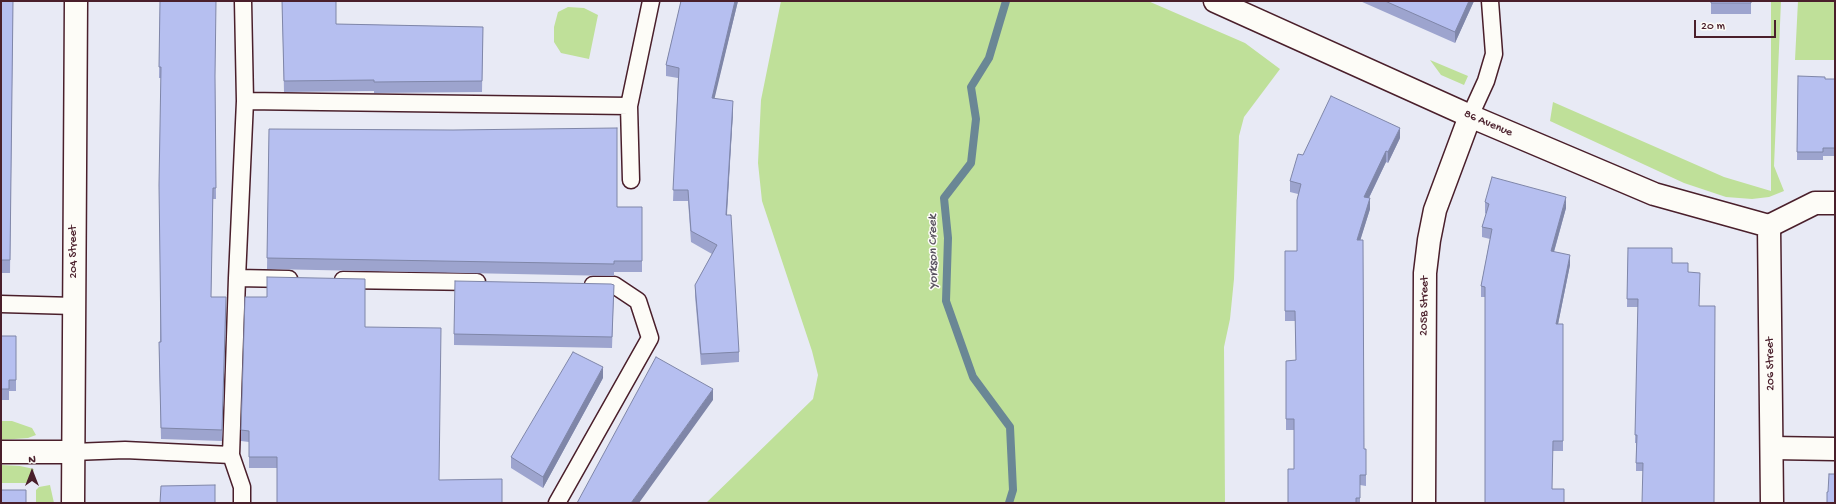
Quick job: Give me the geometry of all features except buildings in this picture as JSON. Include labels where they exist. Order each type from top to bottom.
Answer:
[{"type":"street","name":"204 Street","points":[[73,503],[76,1]]},
{"type":"street","name":"86 Avenue","points":[[1215,1],[1470,116],[1654,194],[1769,226]]},
{"type":"street","name":"205B Street","points":[[1424,503],[1426,273],[1429,240],[1435,210],[1470,116]]},
{"type":"street","points":[[1769,226],[1815,203],[1835,203]]},
{"type":"street","name":"206 Street","points":[[1769,226],[1772,503]]},
{"type":"street","points":[[1772,448],[1835,449]]},
{"type":"street","points":[[1,452],[73,452]]},
{"type":"lane","points":[[242,503],[242,487],[231,455],[245,101],[243,1]]},
{"type":"lane","points":[[631,180],[629,106],[651,1]]},
{"type":"lane","points":[[1470,116],[1486,81],[1494,54],[1490,1]]},
{"type":"lane","points":[[245,101],[629,106]]},
{"type":"lane","points":[[237,278],[301,279]]},
{"type":"lane","points":[[324,280],[491,283]]},
{"type":"lane","points":[[557,503],[650,338],[638,301],[614,285],[576,284]]},
{"type":"lane","points":[[1,304],[74,306]]},
{"type":"lane","points":[[73,452],[125,450],[231,455]]},
{"type":"green space","points":[[781,1],[1148,1],[1245,43],[1280,69],[1244,117],[1239,136],[1234,279],[1230,319],[1224,347],[1225,503],[706,503],[813,399],[818,375],[812,351],[762,201],[758,163],[761,100]]},
{"type":"green space","points":[[1771,1],[1781,1],[1774,166],[1784,191],[1769,197],[1752,199],[1726,197],[1684,183],[1550,121],[1553,102],[1724,177],[1771,191]]},
{"type":"green space","points":[[1798,1],[1835,1],[1835,60],[1795,60]]},
{"type":"green space","points":[[568,7],[584,8],[598,15],[589,59],[561,53],[554,42],[554,27],[558,12]]},
{"type":"green space","points":[[1430,60],[1468,76],[1464,85],[1441,75]]},
{"type":"green space","points":[[1,421],[12,421],[32,428],[36,435],[28,438],[1,440]]},
{"type":"green space","points":[[1,465],[20,466],[34,469],[30,483],[1,483]]},
{"type":"green space","points":[[50,485],[54,503],[36,503],[36,490],[39,487]]},
{"type":"waterway","name":"Yorkson Creek","points":[[1006,1],[989,58],[971,87],[976,119],[971,163],[944,198],[948,238],[946,301],[973,377],[1010,427],[1013,490],[1009,503]]}]
